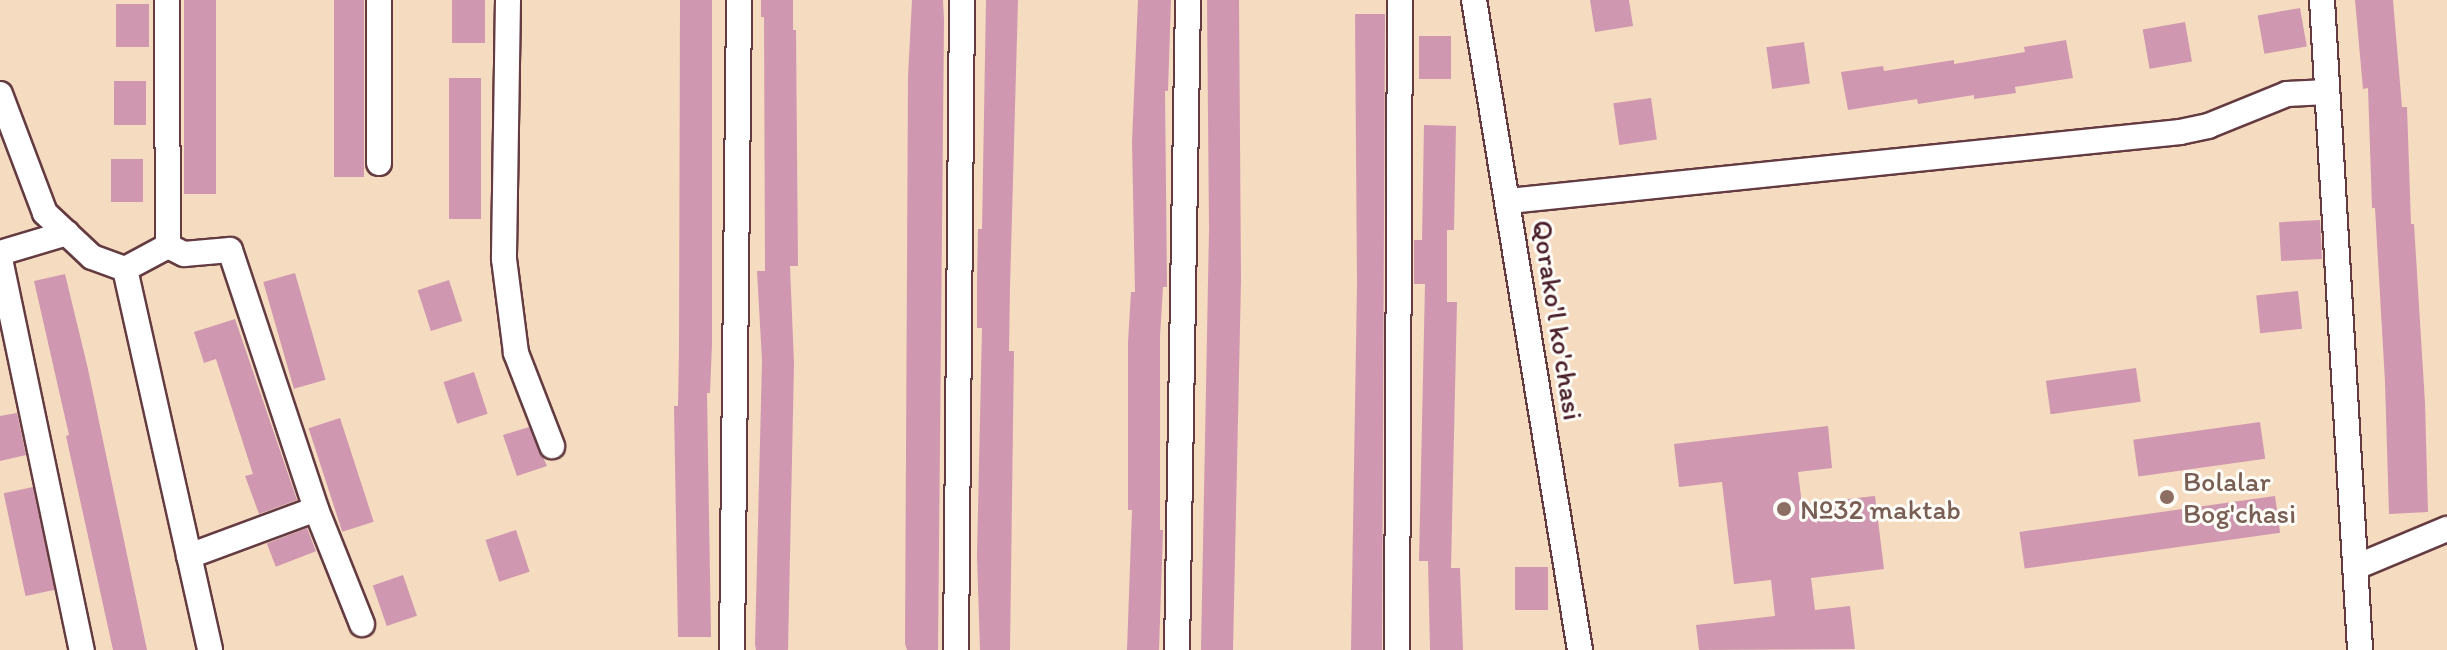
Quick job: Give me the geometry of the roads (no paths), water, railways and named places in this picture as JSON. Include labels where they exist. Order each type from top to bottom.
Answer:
[{"type":"street","points":[[167,0],[168,246]]},
{"type":"street","points":[[379,0],[379,163]]},
{"type":"street","points":[[508,0],[504,259],[516,353],[552,446]]},
{"type":"street","points":[[732,650],[739,0]]},
{"type":"street","points":[[956,650],[962,0]]},
{"type":"street","points":[[1177,650],[1188,0]]},
{"type":"street","points":[[1397,650],[1400,0]]},
{"type":"street","name":"Qorako'l ko'chasi","points":[[1474,0],[1580,650]]},
{"type":"street","points":[[2322,0],[2360,650]]},
{"type":"street","points":[[1509,201],[2180,132],[2208,126],[2287,94],[2327,92]]},
{"type":"street","points":[[0,94],[45,213],[92,257],[125,269],[168,246]]},
{"type":"street","points":[[0,253],[67,233]]},
{"type":"street","points":[[168,246],[184,254],[230,250],[316,509],[362,624]]},
{"type":"street","points":[[0,259],[82,650]]},
{"type":"street","points":[[125,269],[210,650]]},
{"type":"street","points":[[189,556],[316,509]]},
{"type":"street","points":[[2356,567],[2447,529]]},
{"type":"place","name":"Bolalar Bog'chasi","points":[[2167,497]]},
{"type":"place","name":"№32 maktab","points":[[1784,509]]}]
